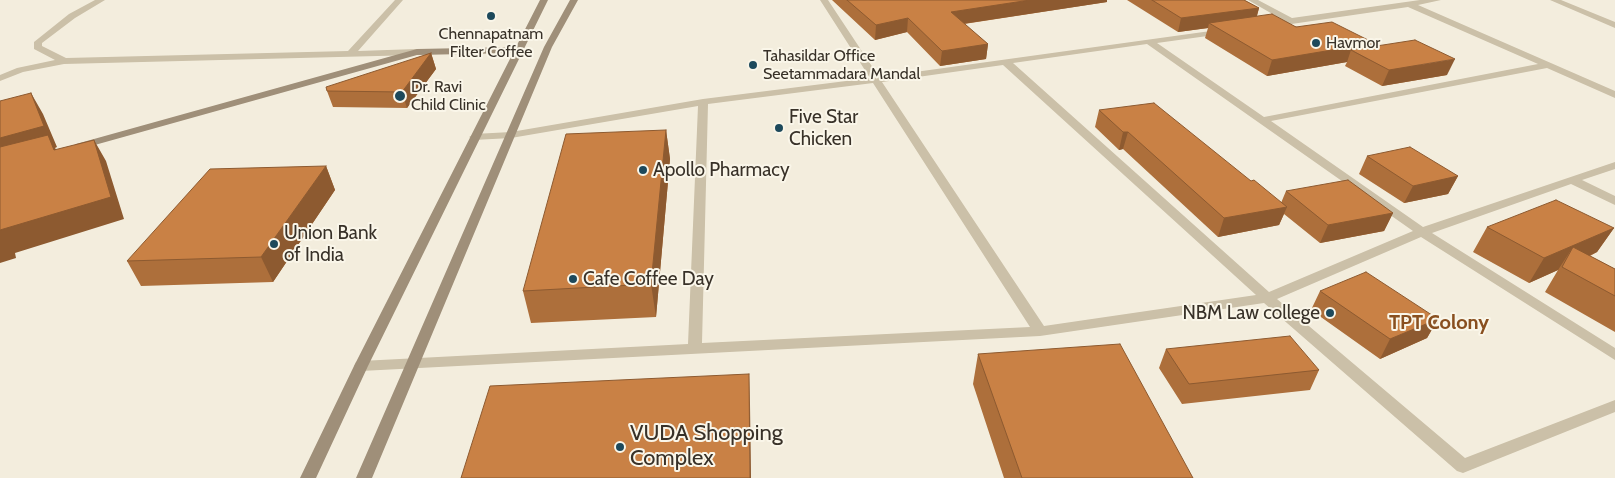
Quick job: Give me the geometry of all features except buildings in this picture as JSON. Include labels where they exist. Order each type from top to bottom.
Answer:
[{"type":"main road","points":[[308,478],[474,137],[544,0]]},
{"type":"main road","points":[[364,478],[548,47],[574,0]]},
{"type":"main road","points":[[66,150],[417,52],[518,50]]},
{"type":"street","points":[[64,61],[37,47],[38,42],[72,16],[101,0]]},
{"type":"street","points":[[351,53],[399,0]]},
{"type":"street","points":[[824,0],[1040,332]]},
{"type":"street","points":[[1252,0],[1291,21]]},
{"type":"street","points":[[1263,25],[1437,0]]},
{"type":"street","points":[[1554,0],[1615,25]]},
{"type":"street","points":[[1409,4],[1615,95]]},
{"type":"street","points":[[474,137],[511,136],[703,102],[1006,62],[1234,29]]},
{"type":"street","points":[[1150,42],[1422,232],[1615,355]]},
{"type":"street","points":[[0,78],[20,70],[64,61],[417,52]]},
{"type":"street","points":[[1006,62],[1267,298],[1464,472],[1615,406]]},
{"type":"street","points":[[1262,120],[1549,66]]},
{"type":"street","points":[[695,348],[703,102]]},
{"type":"street","points":[[361,366],[1040,332],[1267,298],[1422,232],[1615,165]]},
{"type":"street","points":[[1572,180],[1615,201]]},
{"type":"place","name":"Chennapatnam Filter Coffee","points":[[491,16]]},
{"type":"place","name":"Havmor","points":[[1316,43]]},
{"type":"place","name":"Tahasildar Office Seetammadara Mandal","points":[[753,65]]},
{"type":"place","name":"Dr. Ravi Child Clinic","points":[[400,96]]},
{"type":"place","name":"Five Star Chicken","points":[[779,128]]},
{"type":"place","name":"Apollo Pharmacy","points":[[643,170]]},
{"type":"place","name":"Union Bank of India","points":[[274,244]]},
{"type":"place","name":"Cafe Coffee Day","points":[[573,279]]},
{"type":"place","name":"NBM Law college","points":[[1330,313]]},
{"type":"place","name":"VUDA Shopping Complex","points":[[620,447]]},
{"type":"district","name":"TPT Colony","points":[[1439,323]]}]
